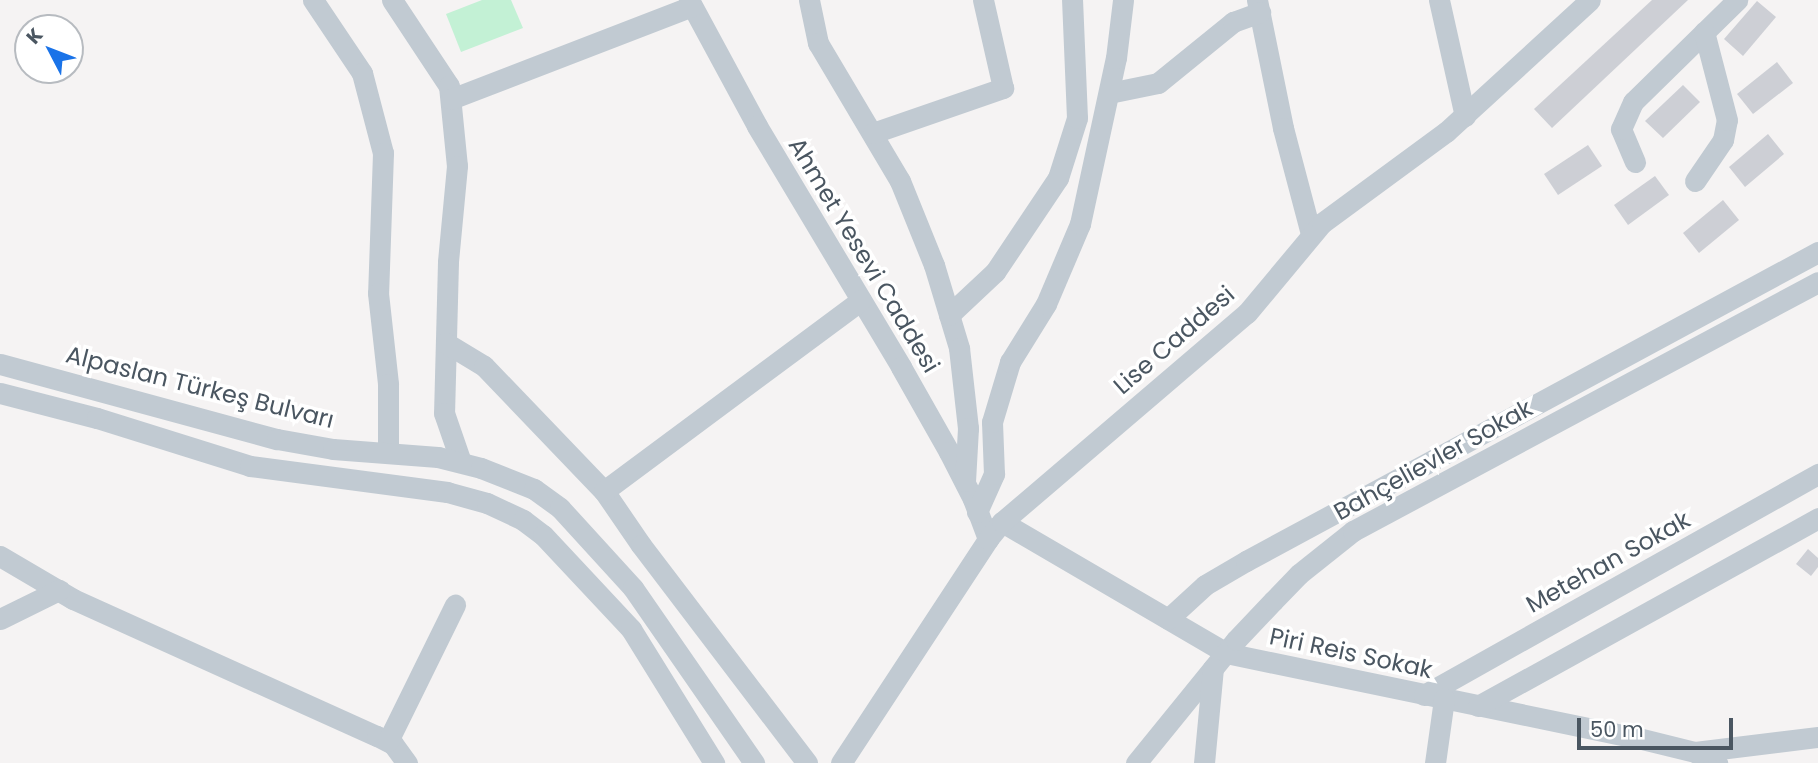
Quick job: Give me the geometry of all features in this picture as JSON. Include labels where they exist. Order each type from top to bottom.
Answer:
[{"type":"street","points":[[313,0],[362,73],[383,153],[378,293],[388,384],[388,453]]},
{"type":"street","points":[[392,0],[449,86],[451,99],[457,166],[448,262],[444,414],[461,462]]},
{"type":"street","points":[[809,0],[818,43],[900,181],[934,265],[959,348],[968,428],[965,481]]},
{"type":"street","points":[[873,133],[1003,88],[983,0]]},
{"type":"street","points":[[949,315],[995,272],[1058,178],[1077,118],[1072,0]]},
{"type":"street","points":[[977,512],[994,474],[992,422],[1010,362],[1046,304],[1080,224],[1109,93],[1123,0]]},
{"type":"street","points":[[1438,0],[1465,116]]},
{"type":"street","name":"Lise Caddesi","points":[[841,763],[988,539],[1002,522],[1247,313],[1311,234],[1465,116],[1590,0]]},
{"type":"street","points":[[1634,162],[1621,129],[1633,102],[1737,0]]},
{"type":"street","points":[[451,99],[690,3]]},
{"type":"street","name":"Ahmet Yesevi Caddesi","points":[[690,3],[762,135],[965,481],[988,539]]},
{"type":"street","points":[[1109,93],[1158,83],[1233,22],[1258,6],[1283,128],[1311,234]]},
{"type":"street","points":[[1695,181],[1723,140],[1727,120],[1704,32]]},
{"type":"street","points":[[1168,619],[1205,585],[1226,573],[1818,252]]},
{"type":"street","name":"Bahçelievler Sokak","points":[[1136,763],[1220,661],[1300,575],[1370,520],[1818,282]]},
{"type":"street","points":[[604,491],[861,300]]},
{"type":"street","points":[[446,343],[484,366],[604,491],[641,545],[807,763]]},
{"type":"street","name":"Alpaslan Türkeş Bulvarı","points":[[0,364],[289,442],[461,462],[524,484],[560,508],[639,596],[754,763]]},
{"type":"street","points":[[0,393],[97,418],[250,466],[337,480],[447,492],[487,503],[523,520],[543,535],[631,629],[715,763]]},
{"type":"street","name":"Metehan Sokak","points":[[1434,697],[1818,474]]},
{"type":"street","points":[[1478,706],[1818,518]]},
{"type":"street","name":"Piri Reis Sokak","points":[[1002,522],[1168,619],[1220,661],[1478,706],[1695,752],[1717,763]]},
{"type":"street","points":[[0,556],[59,590],[388,741],[407,763]]},
{"type":"street","points":[[0,619],[59,590]]},
{"type":"street","points":[[388,741],[455,605]]},
{"type":"street","points":[[1204,763],[1220,661]]},
{"type":"street","points":[[1434,697],[1435,763]]},
{"type":"street","points":[[1695,752],[1818,737]]},
{"type":"green space","points":[[482,0],[511,0],[523,28],[461,52],[446,14]]},
{"type":"building","points":[[1652,0],[1688,0],[1552,128],[1534,109]]},
{"type":"building","points":[[1757,1],[1776,17],[1743,56],[1724,39]]},
{"type":"building","points":[[1777,62],[1793,83],[1753,114],[1737,94]]},
{"type":"building","points":[[1683,85],[1700,102],[1663,138],[1645,121]]},
{"type":"building","points":[[1768,134],[1784,154],[1745,187],[1729,167]]},
{"type":"building","points":[[1588,145],[1602,166],[1558,195],[1544,174]]},
{"type":"building","points":[[1655,176],[1669,195],[1628,225],[1614,205]]},
{"type":"building","points":[[1723,200],[1739,220],[1699,253],[1683,233]]},
{"type":"building","points":[[1808,549],[1818,558],[1818,567],[1811,576],[1796,564]]}]
